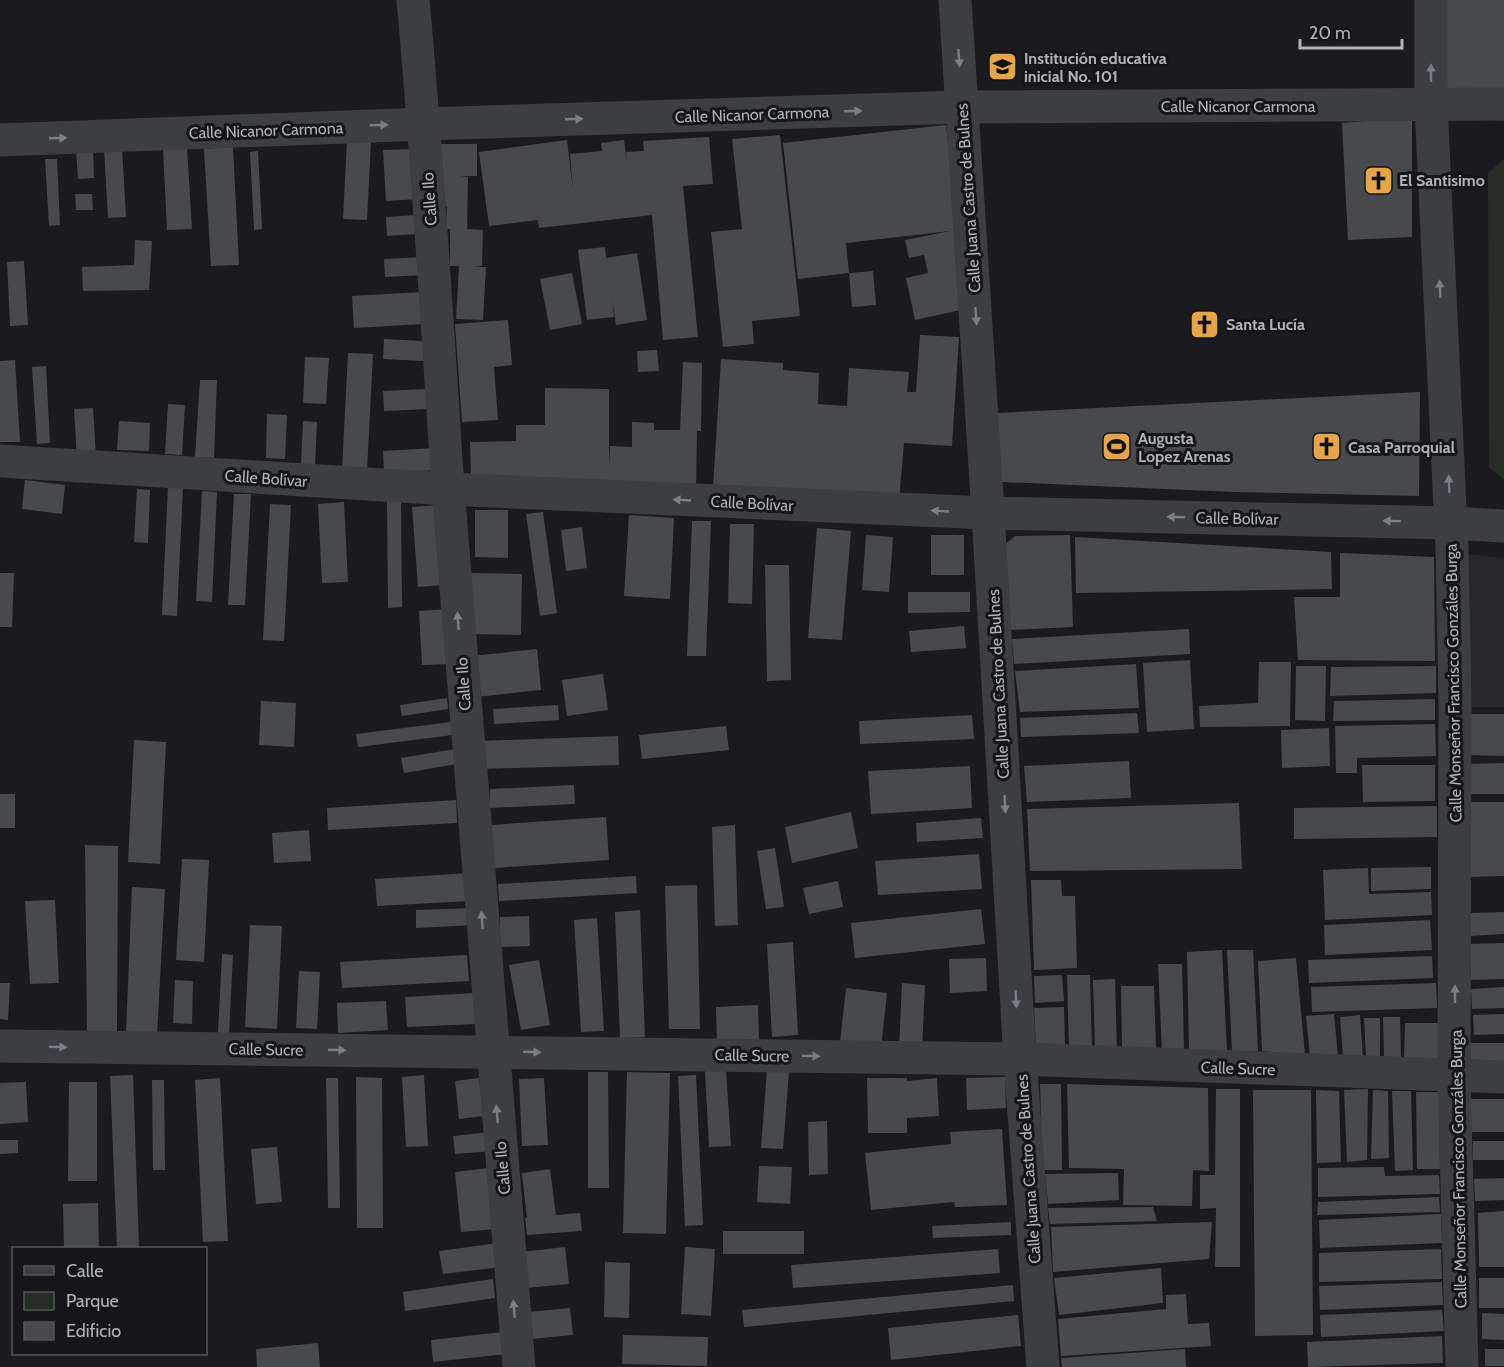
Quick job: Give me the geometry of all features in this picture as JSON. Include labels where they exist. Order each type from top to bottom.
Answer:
[{"type":"street","name":"Calle Ilo","points":[[413,0],[424,124],[448,489],[519,1367]]},
{"type":"street","name":"Calle Juana Castro de Bulnes","points":[[955,0],[1020,1059],[1043,1367]]},
{"type":"street","name":"Calle Monseñor Francisco Gonzáles Burga","points":[[1431,0],[1431,105],[1451,523],[1455,703],[1454,1076],[1462,1367]]},
{"type":"street","name":"Calle Nicanor Carmona","points":[[0,140],[963,107],[1504,104]]},
{"type":"street","name":"Calle Bolívar","points":[[0,461],[448,489],[988,513],[1504,526]]},
{"type":"street","name":"Calle Sucre","points":[[0,1046],[1020,1059],[1504,1077]]},
{"type":"shaded area","points":[[1468,554],[1504,558],[1504,707],[1466,707]]},
{"type":"green space","points":[[1504,159],[1504,480],[1489,467],[1488,173]]},
{"type":"building","points":[[1435,0],[1504,0],[1504,90],[1439,92]]},
{"type":"building","name":"El Santisimo","points":[[1412,117],[1412,237],[1348,240],[1342,123]]},
{"type":"building","points":[[946,125],[970,308],[915,320],[906,278],[928,273],[924,255],[909,258],[905,240],[950,231],[846,243],[849,273],[798,279],[783,143]]},
{"type":"building","points":[[780,135],[800,316],[752,321],[754,344],[723,347],[711,232],[742,229],[732,139]]},
{"type":"building","points":[[709,137],[713,184],[683,186],[698,337],[663,340],[652,215],[539,228],[538,220],[489,226],[479,152],[567,140],[573,191],[570,154],[602,151],[601,143],[624,140],[627,164],[626,152],[644,151],[643,141]]},
{"type":"building","points":[[347,140],[371,141],[367,220],[343,219]]},
{"type":"building","points":[[440,144],[477,144],[477,176],[460,176],[468,177],[467,229],[483,230],[482,266],[473,267],[486,267],[483,320],[456,319],[459,266],[450,266],[450,229],[446,229],[447,206],[439,206]]},
{"type":"building","points":[[233,147],[239,265],[211,266],[204,149]]},
{"type":"building","points":[[122,148],[126,217],[108,218],[104,149]]},
{"type":"building","points":[[187,148],[192,229],[167,230],[163,149]]},
{"type":"building","points":[[417,149],[420,199],[386,201],[383,150]]},
{"type":"building","points":[[93,150],[94,178],[78,179],[76,151]]},
{"type":"building","points":[[258,151],[262,229],[254,230],[250,152]]},
{"type":"building","points":[[45,159],[57,159],[60,225],[49,226]]},
{"type":"building","points":[[75,194],[92,194],[93,210],[76,210]]},
{"type":"building","points":[[417,215],[418,234],[387,236],[386,217]]},
{"type":"building","points":[[135,240],[152,241],[149,290],[83,291],[82,267],[134,265]]},
{"type":"building","points":[[605,247],[606,258],[637,253],[647,320],[616,325],[612,299],[614,317],[587,320],[578,250]]},
{"type":"building","points":[[424,257],[425,275],[385,277],[384,259]]},
{"type":"building","points":[[24,261],[28,325],[10,326],[7,262]]},
{"type":"building","points":[[873,271],[876,305],[852,307],[849,273]]},
{"type":"building","points":[[572,273],[582,324],[550,330],[540,279]]},
{"type":"building","points":[[422,292],[423,324],[354,328],[352,296]]},
{"type":"building","points":[[508,320],[512,365],[494,367],[498,420],[462,422],[455,324]]},
{"type":"building","points":[[920,335],[959,337],[952,446],[904,443],[899,501],[713,488],[721,359],[783,363],[783,370],[819,373],[818,404],[847,406],[849,368],[909,372],[907,392],[916,392]]},
{"type":"building","points":[[384,339],[423,341],[423,361],[383,359]]},
{"type":"building","points":[[657,350],[659,371],[638,372],[637,351]]},
{"type":"building","points":[[348,353],[373,354],[367,471],[342,470]]},
{"type":"building","points":[[305,357],[329,358],[326,404],[303,403]]},
{"type":"building","points":[[15,360],[20,442],[0,442],[0,361]]},
{"type":"building","points":[[683,362],[702,363],[701,431],[697,431],[696,489],[471,477],[470,442],[516,441],[516,425],[545,425],[545,388],[609,389],[609,464],[610,446],[632,447],[632,422],[654,423],[654,430],[680,430]]},
{"type":"building","points":[[46,366],[50,443],[37,444],[32,367]]},
{"type":"building","points":[[200,380],[217,380],[214,458],[195,457]]},
{"type":"building","points":[[427,389],[428,409],[384,411],[383,391]]},
{"type":"building","points":[[1420,392],[1419,496],[1234,492],[1002,482],[997,413]]},
{"type":"building","points":[[168,404],[185,405],[182,455],[165,454]]},
{"type":"building","points":[[93,408],[96,457],[77,458],[74,409]]},
{"type":"building","points":[[267,414],[287,415],[285,459],[266,458]]},
{"type":"building","points":[[119,421],[150,423],[149,451],[117,450]]},
{"type":"building","points":[[303,421],[317,422],[315,465],[301,464]]},
{"type":"building","points":[[434,448],[436,470],[384,473],[383,451]]},
{"type":"building","points":[[25,480],[65,485],[62,514],[22,509]]},
{"type":"building","points":[[168,486],[183,487],[177,616],[162,615]]},
{"type":"building","points":[[137,489],[150,490],[148,543],[134,542]]},
{"type":"building","points":[[202,491],[217,492],[212,602],[196,601]]},
{"type":"building","points":[[234,494],[251,494],[245,605],[228,605]]},
{"type":"building","points":[[387,501],[401,501],[402,607],[388,608]]},
{"type":"building","points":[[344,502],[348,582],[322,583],[318,504]]},
{"type":"building","points":[[270,504],[291,505],[284,641],[263,640]]},
{"type":"building","points":[[438,505],[444,585],[418,587],[412,507]]},
{"type":"building","points":[[475,510],[508,510],[508,558],[475,557]]},
{"type":"building","points":[[543,512],[557,613],[540,616],[526,514]]},
{"type":"building","points":[[629,515],[674,518],[670,599],[624,596]]},
{"type":"building","points":[[692,521],[711,521],[706,656],[687,656]]},
{"type":"building","points":[[730,524],[754,524],[752,604],[728,603]]},
{"type":"building","points":[[582,527],[587,568],[566,571],[561,530]]},
{"type":"building","points":[[817,528],[851,531],[842,640],[808,638]]},
{"type":"building","points":[[866,535],[893,537],[889,592],[862,590]]},
{"type":"building","points":[[931,535],[964,535],[964,575],[931,575]]},
{"type":"building","points":[[1070,535],[1073,627],[1009,630],[1002,547],[1015,536]]},
{"type":"building","points":[[1075,537],[1331,552],[1332,589],[1076,593]]},
{"type":"building","points":[[1340,553],[1434,557],[1435,661],[1298,660],[1294,597],[1340,597]]},
{"type":"building","points":[[765,565],[789,565],[791,680],[767,681]]},
{"type":"building","points":[[0,573],[14,573],[12,627],[0,627]]},
{"type":"building","points":[[471,573],[522,574],[521,635],[470,634]]},
{"type":"building","points":[[908,592],[970,592],[970,612],[908,613]]},
{"type":"building","points":[[448,609],[450,664],[422,665],[419,611]]},
{"type":"building","points":[[964,626],[966,648],[911,652],[909,631]]},
{"type":"building","points":[[1189,629],[1190,654],[1014,664],[1012,639]]},
{"type":"building","points":[[537,649],[541,690],[476,697],[472,656]]},
{"type":"building","points":[[1190,660],[1194,729],[1147,732],[1143,663]]},
{"type":"building","points":[[1259,662],[1291,662],[1290,726],[1200,727],[1199,706],[1258,703]]},
{"type":"building","points":[[1136,664],[1139,708],[1020,712],[1015,671]]},
{"type":"building","points":[[1296,666],[1326,666],[1325,721],[1295,720]]},
{"type":"building","points":[[1436,666],[1436,693],[1330,696],[1331,667]]},
{"type":"building","points":[[603,674],[608,710],[567,716],[562,680]]},
{"type":"building","points":[[447,698],[448,709],[402,716],[400,705]]},
{"type":"building","points":[[1435,699],[1435,720],[1333,721],[1334,701]]},
{"type":"building","points":[[261,701],[296,703],[294,747],[259,745]]},
{"type":"building","points":[[558,705],[559,720],[494,724],[493,709]]},
{"type":"building","points":[[1137,713],[1139,733],[1021,737],[1020,718]]},
{"type":"building","points":[[1468,714],[1504,714],[1504,756],[1467,755]]},
{"type":"building","points":[[972,715],[974,739],[860,744],[859,721]]},
{"type":"building","points":[[451,722],[453,735],[358,747],[356,734]]},
{"type":"building","points":[[1435,724],[1436,756],[1357,758],[1357,773],[1336,773],[1335,726]]},
{"type":"building","points":[[726,726],[729,750],[642,759],[639,735]]},
{"type":"building","points":[[1329,728],[1330,766],[1282,768],[1281,730]]},
{"type":"building","points":[[618,736],[619,765],[479,769],[478,741]]},
{"type":"building","points":[[134,740],[166,742],[160,864],[128,862]]},
{"type":"building","points":[[455,749],[457,764],[404,773],[401,758]]},
{"type":"building","points":[[1129,761],[1131,798],[1027,802],[1024,766]]},
{"type":"building","points":[[1504,763],[1504,794],[1470,794],[1469,764]]},
{"type":"building","points":[[1362,765],[1435,765],[1435,801],[1363,802]]},
{"type":"building","points":[[970,766],[972,808],[871,814],[868,771]]},
{"type":"building","points":[[574,785],[575,804],[490,808],[490,789]]},
{"type":"building","points":[[0,794],[15,794],[15,828],[0,828]]},
{"type":"building","points":[[456,800],[457,823],[328,830],[327,808]]},
{"type":"building","points":[[1467,802],[1504,802],[1504,876],[1469,877]]},
{"type":"building","points":[[1239,803],[1242,869],[1030,871],[1027,809]]},
{"type":"building","points":[[1437,806],[1437,837],[1294,839],[1294,808]]},
{"type":"building","points":[[851,812],[858,848],[792,863],[785,827]]},
{"type":"building","points":[[606,817],[609,860],[494,868],[491,825]]},
{"type":"building","points":[[981,818],[983,838],[917,842],[916,823]]},
{"type":"building","points":[[735,825],[738,925],[715,926],[712,827]]},
{"type":"building","points":[[309,830],[311,861],[274,863],[272,833]]},
{"type":"building","points":[[85,845],[118,846],[117,1031],[87,1033]]},
{"type":"building","points":[[775,848],[784,907],[766,909],[757,851]]},
{"type":"building","points":[[979,854],[982,889],[878,895],[875,861]]},
{"type":"building","points":[[182,859],[209,860],[204,962],[176,960]]},
{"type":"building","points":[[1431,867],[1431,889],[1371,891],[1371,868]]},
{"type":"building","points":[[1368,868],[1369,894],[1431,892],[1432,915],[1325,920],[1323,870]]},
{"type":"building","points":[[469,873],[470,901],[377,906],[375,879]]},
{"type":"building","points":[[636,876],[637,893],[499,901],[498,884]]},
{"type":"building","points":[[1031,880],[1061,880],[1062,896],[1075,896],[1077,968],[1034,970]]},
{"type":"building","points":[[838,881],[843,907],[809,914],[803,888]]},
{"type":"building","points":[[697,885],[700,1029],[669,1029],[665,886]]},
{"type":"building","points":[[132,887],[165,889],[157,1035],[126,1033]]},
{"type":"building","points":[[55,900],[59,983],[30,984],[25,901]]},
{"type":"building","points":[[475,908],[475,925],[416,928],[416,910]]},
{"type":"building","points":[[981,909],[985,944],[855,958],[851,923]]},
{"type":"building","points":[[640,910],[645,1037],[620,1038],[615,912]]},
{"type":"building","points":[[1504,912],[1504,934],[1470,936],[1471,913]]},
{"type":"building","points":[[529,916],[530,946],[500,947],[500,917]]},
{"type":"building","points":[[597,918],[604,1031],[581,1032],[574,920]]},
{"type":"building","points":[[1430,920],[1432,950],[1325,955],[1324,925]]},
{"type":"building","points":[[250,925],[282,926],[277,1029],[245,1027]]},
{"type":"building","points":[[793,942],[798,1035],[772,1037],[767,944]]},
{"type":"building","points":[[1504,943],[1504,979],[1471,980],[1470,944]]},
{"type":"building","points":[[1222,950],[1227,1051],[1189,1051],[1187,952]]},
{"type":"building","points":[[1227,950],[1253,950],[1258,1051],[1232,1052]]},
{"type":"building","points":[[222,954],[233,955],[229,1034],[218,1033]]},
{"type":"building","points":[[467,955],[469,981],[342,988],[340,962]]},
{"type":"building","points":[[1432,956],[1433,978],[1309,983],[1308,960]]},
{"type":"building","points":[[986,958],[987,991],[950,993],[949,959]]},
{"type":"building","points":[[1296,958],[1305,1055],[1262,1051],[1258,961]]},
{"type":"building","points":[[539,960],[550,1025],[521,1030],[509,965]]},
{"type":"building","points":[[1158,964],[1182,964],[1184,1051],[1162,1052]]},
{"type":"building","points":[[299,971],[320,972],[317,1029],[296,1028]]},
{"type":"building","points":[[1062,975],[1064,1001],[1035,1003],[1034,976]]},
{"type":"building","points":[[1067,975],[1090,975],[1092,1049],[1069,1049]]},
{"type":"building","points":[[1115,979],[1117,1050],[1095,1049],[1093,980]]},
{"type":"building","points":[[175,980],[193,981],[192,1024],[173,1023]]},
{"type":"building","points":[[0,983],[10,983],[8,1020],[0,1019]]},
{"type":"building","points":[[902,983],[925,985],[922,1050],[899,1049]]},
{"type":"building","points":[[1436,983],[1437,1008],[1312,1012],[1311,987]]},
{"type":"building","points":[[1121,986],[1154,986],[1156,1049],[1122,1049]]},
{"type":"building","points":[[1504,987],[1504,1008],[1472,1009],[1471,989]]},
{"type":"building","points":[[846,988],[887,993],[881,1048],[840,1043]]},
{"type":"building","points":[[475,993],[476,1024],[407,1027],[405,997]]},
{"type":"building","points":[[386,1001],[388,1030],[338,1033],[337,1003]]},
{"type":"building","points":[[758,1005],[759,1040],[717,1041],[716,1007]]},
{"type":"building","points":[[1064,1007],[1065,1047],[1036,1048],[1034,1008]]},
{"type":"building","points":[[1334,1014],[1338,1057],[1310,1057],[1306,1016]]},
{"type":"building","points":[[1504,1014],[1504,1034],[1474,1035],[1473,1015]]},
{"type":"building","points":[[1360,1015],[1363,1058],[1343,1057],[1340,1017]]},
{"type":"building","points":[[1383,1017],[1400,1017],[1401,1057],[1384,1057]]},
{"type":"building","points":[[1364,1018],[1380,1018],[1380,1057],[1366,1058]]},
{"type":"building","points":[[1405,1023],[1440,1023],[1441,1059],[1404,1060]]},
{"type":"building","points":[[1470,1043],[1504,1043],[1504,1063],[1471,1064]]},
{"type":"building","points":[[726,1070],[731,1146],[709,1147],[705,1071]]},
{"type":"building","points":[[767,1070],[789,1072],[783,1149],[761,1148]]},
{"type":"building","points":[[588,1072],[608,1072],[609,1188],[588,1188]]},
{"type":"building","points":[[627,1072],[670,1073],[666,1234],[623,1233]]},
{"type":"building","points":[[133,1075],[139,1247],[117,1247],[110,1076]]},
{"type":"building","points":[[424,1075],[428,1146],[406,1147],[402,1077]]},
{"type":"building","points":[[696,1075],[703,1225],[685,1226],[678,1076]]},
{"type":"building","points":[[356,1077],[382,1078],[383,1228],[357,1228]]},
{"type":"building","points":[[1005,1077],[1006,1108],[967,1110],[966,1078]]},
{"type":"building","points":[[220,1078],[228,1241],[203,1242],[195,1080]]},
{"type":"building","points":[[326,1078],[338,1078],[340,1208],[328,1208]]},
{"type":"building","points":[[479,1078],[483,1116],[459,1119],[455,1081]]},
{"type":"building","points":[[544,1078],[548,1145],[522,1146],[519,1079]]},
{"type":"building","points":[[867,1078],[907,1078],[907,1081],[937,1078],[939,1116],[907,1118],[907,1133],[868,1133]]},
{"type":"building","points":[[152,1080],[164,1080],[165,1170],[153,1170]]},
{"type":"building","points":[[26,1082],[28,1122],[0,1124],[0,1083]]},
{"type":"building","points":[[69,1082],[97,1082],[97,1181],[68,1181]]},
{"type":"building","points":[[1040,1084],[1061,1084],[1062,1170],[1043,1170]]},
{"type":"building","points":[[1067,1084],[1208,1088],[1209,1171],[1193,1170],[1192,1206],[1123,1205],[1124,1169],[1069,1168]]},
{"type":"building","points":[[1216,1089],[1240,1089],[1240,1267],[1215,1267],[1216,1208],[1200,1209],[1200,1175],[1215,1175]]},
{"type":"building","points":[[1368,1089],[1367,1160],[1347,1162],[1344,1090]]},
{"type":"building","points":[[1253,1090],[1311,1090],[1313,1335],[1255,1336]]},
{"type":"building","points":[[1316,1090],[1339,1091],[1341,1162],[1317,1163]]},
{"type":"building","points":[[1373,1090],[1388,1091],[1389,1158],[1371,1159]]},
{"type":"building","points":[[1392,1091],[1411,1091],[1413,1170],[1395,1171]]},
{"type":"building","points":[[1416,1092],[1439,1092],[1440,1169],[1417,1169]]},
{"type":"building","points":[[1467,1099],[1504,1099],[1504,1132],[1467,1132]]},
{"type":"building","points":[[827,1121],[828,1174],[809,1175],[808,1122]]},
{"type":"building","points":[[1002,1129],[1007,1205],[955,1207],[954,1202],[871,1210],[865,1153],[951,1144],[950,1132]]},
{"type":"building","points":[[492,1132],[493,1151],[455,1154],[453,1136]]},
{"type":"building","points":[[0,1140],[18,1140],[18,1153],[0,1154]]},
{"type":"building","points":[[1473,1141],[1504,1141],[1504,1160],[1473,1160]]},
{"type":"building","points":[[277,1147],[282,1202],[256,1204],[251,1149]]},
{"type":"building","points":[[759,1166],[792,1167],[790,1204],[757,1202]]},
{"type":"building","points":[[1384,1167],[1385,1176],[1439,1175],[1440,1194],[1318,1197],[1318,1168]]},
{"type":"building","points":[[489,1168],[496,1229],[461,1232],[455,1172]]},
{"type":"building","points":[[550,1169],[556,1215],[580,1213],[582,1231],[527,1235],[522,1173]]},
{"type":"building","points":[[1118,1173],[1119,1200],[1048,1204],[1045,1174]]},
{"type":"building","points":[[1504,1178],[1504,1200],[1475,1201],[1474,1179]]},
{"type":"building","points":[[1439,1197],[1440,1212],[1317,1215],[1318,1202]]},
{"type":"building","points":[[98,1203],[99,1247],[64,1247],[63,1204]]},
{"type":"building","points":[[1153,1207],[1157,1221],[1050,1224],[1048,1208]]},
{"type":"building","points":[[1504,1211],[1504,1267],[1479,1267],[1478,1213]]},
{"type":"building","points":[[1441,1214],[1442,1243],[1320,1248],[1319,1220]]},
{"type":"building","points":[[1011,1222],[1011,1235],[933,1238],[932,1226]]},
{"type":"building","points":[[1212,1222],[1209,1259],[1053,1272],[1051,1227]]},
{"type":"building","points":[[723,1231],[804,1231],[804,1254],[723,1254]]},
{"type":"building","points":[[498,1243],[501,1267],[443,1274],[439,1251]]},
{"type":"building","points":[[565,1247],[569,1284],[525,1288],[521,1252]]},
{"type":"building","points":[[685,1247],[715,1249],[711,1316],[681,1314]]},
{"type":"building","points":[[998,1249],[1000,1273],[793,1288],[791,1265]]},
{"type":"building","points":[[1441,1249],[1442,1279],[1319,1282],[1319,1253]]},
{"type":"building","points":[[605,1262],[630,1263],[629,1318],[604,1317]]},
{"type":"building","points":[[1161,1268],[1163,1303],[1059,1315],[1054,1278]]},
{"type":"building","points":[[1479,1278],[1504,1278],[1504,1308],[1479,1308]]},
{"type":"building","points":[[493,1279],[495,1298],[405,1311],[403,1292]]},
{"type":"building","points":[[1442,1282],[1443,1305],[1320,1310],[1319,1286]]},
{"type":"building","points":[[1013,1285],[1014,1301],[744,1327],[742,1310]]},
{"type":"building","points":[[1186,1294],[1188,1324],[1209,1323],[1211,1346],[1061,1356],[1058,1319],[1166,1309],[1166,1295]]},
{"type":"building","points":[[570,1308],[573,1335],[531,1339],[529,1312]]},
{"type":"building","points":[[1442,1310],[1444,1331],[1321,1337],[1320,1315]]},
{"type":"building","points":[[1482,1313],[1504,1314],[1504,1340],[1482,1339]]},
{"type":"building","points":[[1018,1315],[1021,1346],[891,1360],[888,1328]]},
{"type":"building","points":[[503,1332],[506,1354],[433,1362],[431,1340]]},
{"type":"building","points":[[623,1335],[708,1337],[707,1366],[622,1364]]},
{"type":"building","points":[[1442,1336],[1443,1363],[1308,1367],[1307,1342]]},
{"type":"building","points":[[318,1343],[320,1367],[257,1367],[256,1349]]},
{"type":"building","points":[[1185,1349],[1186,1367],[1062,1367],[1061,1358]]},
{"type":"building","points":[[1485,1349],[1504,1349],[1504,1366],[1485,1366]]},
{"type":"place","name":"Institución educativa inicial No. 101","points":[[1003,67]]},
{"type":"place","name":"El Santisimo","points":[[1378,180]]},
{"type":"place","name":"Santa Lucía","points":[[1205,324]]},
{"type":"place","name":"Augusta Lopez Arenas","points":[[1117,447]]},
{"type":"place","name":"Casa Parroquial","points":[[1327,447]]}]
